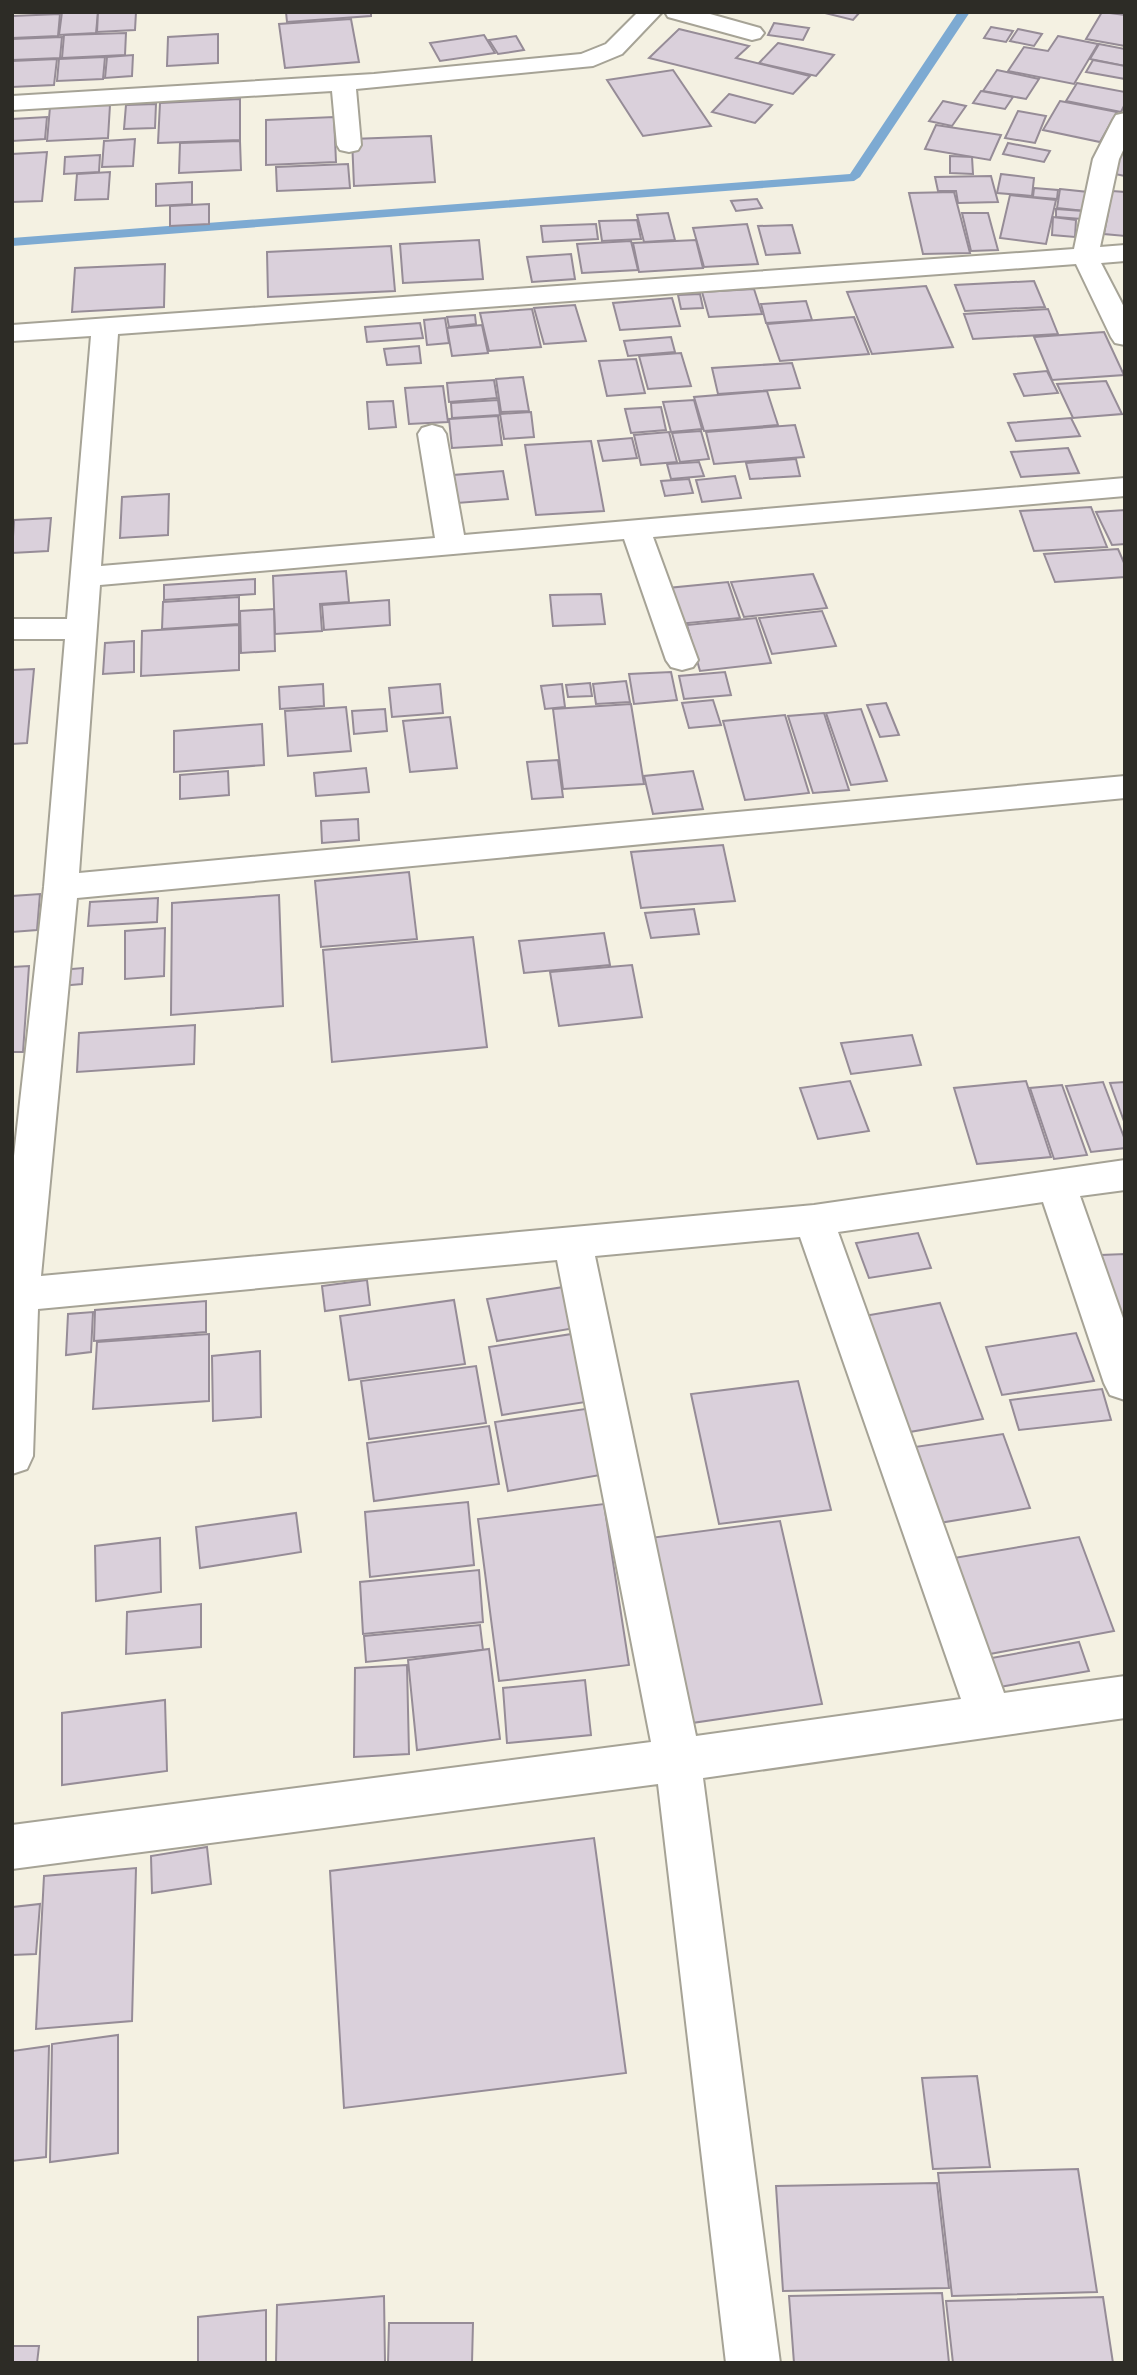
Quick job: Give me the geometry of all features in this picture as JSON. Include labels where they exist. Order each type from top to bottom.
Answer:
[{"type":"street","points":[[12,103],[343,83],[585,61],[614,49],[651,12]]},
{"type":"street","points":[[676,12],[752,33]]},
{"type":"street","points":[[343,83],[349,145]]},
{"type":"street","points":[[1125,120],[1106,159],[1085,257],[1125,337]]},
{"type":"street","points":[[12,333],[1125,253]]},
{"type":"street","points":[[12,1456],[16,1294],[61,887],[106,327]]},
{"type":"street","points":[[432,434],[451,545]]},
{"type":"street","points":[[86,577],[1125,487]]},
{"type":"street","points":[[635,529],[682,660]]},
{"type":"street","points":[[12,629],[82,629]]},
{"type":"street","points":[[61,887],[1125,787]]},
{"type":"street","points":[[16,1294],[814,1220],[1125,1175]]},
{"type":"street","points":[[1057,1185],[1125,1383]]},
{"type":"street","points":[[814,1220],[989,1715]]},
{"type":"street","points":[[573,1243],[678,1760],[753,2363]]},
{"type":"street","points":[[12,1847],[678,1760],[1125,1697]]},
{"type":"building","points":[[62,12],[98,12],[96,33],[59,35]]},
{"type":"building","points":[[98,12],[136,12],[135,30],[97,32]]},
{"type":"building","points":[[286,12],[371,12],[371,16],[287,22]]},
{"type":"building","points":[[821,12],[860,12],[853,20]]},
{"type":"building","points":[[1102,12],[1125,15],[1125,46],[1086,39]]},
{"type":"building","points":[[60,14],[58,36],[12,38],[12,16]]},
{"type":"building","points":[[351,19],[359,62],[285,68],[279,24]]},
{"type":"building","points":[[774,23],[809,28],[803,40],[768,35]]},
{"type":"building","points":[[991,27],[1013,31],[1006,42],[984,38]]},
{"type":"building","points":[[679,29],[749,46],[736,58],[810,76],[793,94],[649,58]]},
{"type":"building","points":[[1018,29],[1042,34],[1034,46],[1010,41]]},
{"type":"building","points":[[126,33],[125,55],[62,58],[64,35]]},
{"type":"building","points":[[218,34],[218,63],[167,66],[168,37]]},
{"type":"building","points":[[484,35],[495,53],[440,61],[430,43]]},
{"type":"building","points":[[516,36],[524,50],[498,54],[489,40]]},
{"type":"building","points":[[1058,36],[1098,44],[1074,84],[1008,71],[1024,47],[1048,51]]},
{"type":"building","points":[[62,37],[60,58],[12,60],[12,39]]},
{"type":"building","points":[[778,43],[834,55],[816,76],[759,63]]},
{"type":"building","points":[[1099,44],[1125,49],[1125,66],[1090,59]]},
{"type":"building","points":[[133,55],[132,76],[105,78],[107,57]]},
{"type":"building","points":[[105,57],[103,79],[57,81],[59,59]]},
{"type":"building","points":[[57,59],[54,85],[12,87],[12,61]]},
{"type":"building","points":[[1093,60],[1125,66],[1125,79],[1086,72]]},
{"type":"building","points":[[673,70],[711,126],[643,136],[607,80]]},
{"type":"building","points":[[997,70],[1039,79],[1026,99],[983,91]]},
{"type":"building","points":[[1077,83],[1125,92],[1125,104],[1121,112],[1066,101]]},
{"type":"building","points":[[981,91],[1013,97],[1005,109],[973,103]]},
{"type":"building","points":[[729,94],[772,105],[755,123],[712,112]]},
{"type":"building","points":[[240,99],[240,140],[158,143],[160,103]]},
{"type":"building","points":[[943,101],[966,106],[952,126],[929,121]]},
{"type":"building","points":[[1060,101],[1117,112],[1100,142],[1043,130]]},
{"type":"building","points":[[156,104],[155,128],[124,129],[126,105]]},
{"type":"building","points":[[110,105],[108,138],[47,141],[50,107]]},
{"type":"building","points":[[1018,111],[1046,116],[1035,143],[1005,138]]},
{"type":"building","points":[[47,117],[45,139],[12,141],[12,119]]},
{"type":"building","points":[[334,117],[336,162],[266,165],[266,120]]},
{"type":"building","points":[[936,125],[1001,135],[990,160],[925,149]]},
{"type":"building","points":[[431,136],[435,182],[354,186],[352,139]]},
{"type":"building","points":[[1125,137],[1125,176],[1110,173]]},
{"type":"building","points":[[135,139],[133,166],[102,167],[104,141]]},
{"type":"building","points":[[240,141],[241,170],[179,173],[180,143]]},
{"type":"building","points":[[1008,143],[1050,151],[1044,162],[1003,154]]},
{"type":"building","points":[[47,152],[42,201],[12,202],[12,154]]},
{"type":"building","points":[[100,155],[99,172],[64,174],[65,157]]},
{"type":"building","points":[[950,156],[972,157],[973,174],[950,173]]},
{"type":"building","points":[[348,164],[350,188],[277,191],[276,167]]},
{"type":"building","points":[[110,172],[108,199],[75,200],[77,174]]},
{"type":"building","points":[[1001,174],[1034,178],[1032,196],[997,193]]},
{"type":"building","points":[[991,176],[998,202],[958,203],[956,191],[938,191],[935,177]]},
{"type":"building","points":[[192,182],[192,204],[156,206],[156,184]]},
{"type":"building","points":[[1034,188],[1058,190],[1057,199],[1033,197]]},
{"type":"building","points":[[1060,189],[1088,192],[1085,211],[1057,208]]},
{"type":"building","points":[[1112,191],[1125,192],[1125,236],[1104,234]]},
{"type":"building","points":[[954,192],[970,253],[923,254],[909,193]]},
{"type":"building","points":[[1010,195],[1056,200],[1046,244],[1000,238]]},
{"type":"building","points":[[757,199],[762,208],[736,211],[731,201]]},
{"type":"building","points":[[209,204],[209,224],[170,226],[170,206]]},
{"type":"building","points":[[1056,209],[1083,211],[1082,219],[1056,217]]},
{"type":"building","points":[[668,213],[675,240],[644,242],[637,215]]},
{"type":"building","points":[[962,213],[988,213],[998,250],[971,251]]},
{"type":"building","points":[[1053,217],[1076,220],[1075,237],[1052,235]]},
{"type":"building","points":[[637,220],[641,239],[602,241],[599,221]]},
{"type":"building","points":[[596,224],[598,239],[543,242],[541,226]]},
{"type":"building","points":[[747,224],[758,264],[704,267],[693,228]]},
{"type":"building","points":[[792,225],[800,253],[766,255],[758,226]]},
{"type":"building","points":[[479,240],[483,279],[403,283],[400,244]]},
{"type":"building","points":[[696,240],[703,268],[639,272],[633,243]]},
{"type":"building","points":[[631,241],[638,270],[582,273],[577,244]]},
{"type":"building","points":[[391,246],[395,291],[268,297],[267,252]]},
{"type":"building","points":[[571,254],[575,279],[532,282],[527,257]]},
{"type":"building","points":[[165,264],[164,307],[72,312],[75,268]]},
{"type":"building","points":[[1034,281],[1045,307],[965,311],[955,285]]},
{"type":"building","points":[[926,286],[953,347],[872,354],[847,292]]},
{"type":"building","points":[[754,289],[762,314],[709,317],[702,292]]},
{"type":"building","points":[[700,294],[703,308],[681,309],[678,295]]},
{"type":"building","points":[[672,298],[680,326],[620,330],[613,303]]},
{"type":"building","points":[[806,301],[812,320],[766,323],[761,304]]},
{"type":"building","points":[[575,305],[586,341],[544,344],[534,308]]},
{"type":"building","points":[[532,309],[541,347],[489,351],[480,313]]},
{"type":"building","points":[[1048,309],[1058,334],[973,339],[964,314]]},
{"type":"building","points":[[475,315],[476,324],[449,327],[447,317]]},
{"type":"building","points":[[854,317],[869,354],[780,361],[767,324]]},
{"type":"building","points":[[445,318],[449,343],[427,345],[424,320]]},
{"type":"building","points":[[420,323],[423,338],[367,342],[365,327]]},
{"type":"building","points":[[482,325],[488,353],[452,356],[447,328]]},
{"type":"building","points":[[1104,332],[1124,375],[1052,380],[1034,337]]},
{"type":"building","points":[[671,337],[675,352],[628,356],[624,341]]},
{"type":"building","points":[[419,346],[421,363],[387,365],[384,349]]},
{"type":"building","points":[[681,353],[691,386],[648,389],[639,356]]},
{"type":"building","points":[[636,359],[645,393],[607,396],[599,361]]},
{"type":"building","points":[[792,363],[800,388],[718,394],[712,368]]},
{"type":"building","points":[[1047,371],[1058,393],[1024,396],[1014,374]]},
{"type":"building","points":[[523,377],[529,411],[501,412],[496,379]]},
{"type":"building","points":[[494,380],[497,398],[449,402],[447,383]]},
{"type":"building","points":[[1106,381],[1122,414],[1073,418],[1057,384]]},
{"type":"building","points":[[443,386],[448,422],[409,424],[405,388]]},
{"type":"building","points":[[767,391],[778,425],[704,431],[694,397]]},
{"type":"building","points":[[498,400],[500,415],[452,418],[451,403]]},
{"type":"building","points":[[694,400],[702,429],[671,432],[663,402]]},
{"type":"building","points":[[393,401],[396,427],[369,429],[367,402]]},
{"type":"building","points":[[661,407],[666,430],[631,433],[625,409]]},
{"type":"building","points":[[531,412],[534,437],[504,439],[500,414]]},
{"type":"building","points":[[498,416],[502,445],[452,448],[449,419]]},
{"type":"building","points":[[1071,418],[1080,436],[1016,441],[1008,423]]},
{"type":"building","points":[[795,425],[804,457],[714,464],[706,432]]},
{"type":"building","points":[[701,431],[709,459],[680,462],[672,433]]},
{"type":"building","points":[[669,432],[677,462],[641,465],[634,435]]},
{"type":"building","points":[[632,438],[637,458],[603,461],[598,441]]},
{"type":"building","points":[[591,441],[604,511],[536,515],[525,445]]},
{"type":"building","points":[[1068,448],[1079,473],[1021,477],[1011,452]]},
{"type":"building","points":[[796,459],[800,476],[750,479],[746,463]]},
{"type":"building","points":[[699,462],[704,476],[671,479],[667,464]]},
{"type":"building","points":[[503,471],[508,499],[457,503],[453,475]]},
{"type":"building","points":[[735,476],[741,498],[702,502],[696,480]]},
{"type":"building","points":[[689,479],[693,493],[665,496],[661,481]]},
{"type":"building","points":[[169,494],[168,535],[120,538],[122,497]]},
{"type":"building","points":[[1091,507],[1107,547],[1034,551],[1020,511]]},
{"type":"building","points":[[1125,510],[1125,544],[1112,545],[1096,512]]},
{"type":"building","points":[[51,518],[48,551],[12,553],[14,520]]},
{"type":"building","points":[[1118,549],[1125,565],[1125,577],[1055,582],[1044,554]]},
{"type":"building","points":[[346,571],[349,602],[320,604],[322,631],[275,634],[273,576]]},
{"type":"building","points":[[813,574],[827,608],[744,617],[731,582]]},
{"type":"building","points":[[255,579],[255,594],[164,600],[164,585]]},
{"type":"building","points":[[728,582],[740,618],[678,624],[668,588]]},
{"type":"building","points":[[601,594],[605,624],[553,626],[550,595]]},
{"type":"building","points":[[239,597],[239,624],[162,629],[163,602]]},
{"type":"building","points":[[389,600],[390,625],[324,630],[322,605]]},
{"type":"building","points":[[274,609],[275,651],[241,653],[240,611]]},
{"type":"building","points":[[822,611],[836,646],[772,654],[759,618]]},
{"type":"building","points":[[756,618],[771,663],[700,671],[687,625]]},
{"type":"building","points":[[239,625],[239,670],[141,676],[142,631]]},
{"type":"building","points":[[134,641],[134,672],[103,674],[105,643]]},
{"type":"building","points":[[34,669],[27,743],[12,744],[12,670]]},
{"type":"building","points":[[671,672],[677,700],[634,704],[629,674]]},
{"type":"building","points":[[725,672],[731,695],[684,699],[679,676]]},
{"type":"building","points":[[626,681],[630,702],[596,704],[593,684]]},
{"type":"building","points":[[590,683],[592,696],[568,697],[566,685]]},
{"type":"building","points":[[323,684],[324,706],[280,709],[279,687]]},
{"type":"building","points":[[440,684],[443,713],[392,717],[389,688]]},
{"type":"building","points":[[562,684],[565,707],[545,709],[541,686]]},
{"type":"building","points":[[713,700],[721,725],[689,728],[682,703]]},
{"type":"building","points":[[886,703],[899,735],[880,737],[867,705]]},
{"type":"building","points":[[631,704],[644,784],[563,789],[553,709]]},
{"type":"building","points":[[346,707],[351,751],[288,756],[285,711]]},
{"type":"building","points":[[385,709],[387,731],[354,734],[352,711]]},
{"type":"building","points":[[861,709],[887,781],[851,785],[826,713]]},
{"type":"building","points":[[824,713],[849,790],[813,793],[788,716]]},
{"type":"building","points":[[785,715],[809,793],[745,800],[723,721]]},
{"type":"building","points":[[450,717],[457,768],[410,772],[403,721]]},
{"type":"building","points":[[262,724],[264,765],[174,772],[174,731]]},
{"type":"building","points":[[558,760],[563,797],[532,799],[527,762]]},
{"type":"building","points":[[366,768],[369,792],[316,796],[314,773]]},
{"type":"building","points":[[228,771],[229,795],[180,799],[180,775]]},
{"type":"building","points":[[693,771],[703,809],[653,814],[644,776]]},
{"type":"building","points":[[358,819],[359,840],[322,843],[321,821]]},
{"type":"building","points":[[723,845],[735,901],[641,908],[631,852]]},
{"type":"building","points":[[409,872],[417,939],[321,947],[315,881]]},
{"type":"building","points":[[40,894],[37,930],[12,932],[12,896]]},
{"type":"building","points":[[279,895],[283,1006],[171,1015],[172,903]]},
{"type":"building","points":[[158,898],[157,922],[88,926],[90,902]]},
{"type":"building","points":[[694,909],[699,934],[651,938],[645,913]]},
{"type":"building","points":[[165,928],[164,976],[125,979],[125,931]]},
{"type":"building","points":[[604,933],[610,965],[524,973],[519,941]]},
{"type":"building","points":[[473,937],[487,1047],[332,1062],[323,950]]},
{"type":"building","points":[[632,965],[642,1017],[559,1026],[550,972]]},
{"type":"building","points":[[29,966],[23,1052],[12,1052],[12,967]]},
{"type":"building","points":[[83,968],[82,984],[60,986],[60,970]]},
{"type":"building","points":[[195,1025],[194,1064],[77,1072],[79,1033]]},
{"type":"building","points":[[912,1035],[921,1065],[851,1074],[841,1043]]},
{"type":"building","points":[[850,1081],[869,1131],[818,1139],[800,1088]]},
{"type":"building","points":[[1026,1081],[1051,1157],[977,1164],[954,1088]]},
{"type":"building","points":[[1103,1082],[1125,1140],[1125,1148],[1091,1152],[1066,1086]]},
{"type":"building","points":[[1125,1082],[1125,1124],[1110,1083]]},
{"type":"building","points":[[1062,1085],[1087,1155],[1054,1159],[1030,1088]]},
{"type":"building","points":[[918,1233],[931,1268],[869,1278],[856,1243]]},
{"type":"building","points":[[1125,1254],[1125,1345],[1124,1345],[1101,1255]]},
{"type":"building","points":[[367,1280],[370,1305],[325,1311],[322,1286]]},
{"type":"building","points":[[570,1286],[581,1327],[497,1341],[487,1299]]},
{"type":"building","points":[[454,1300],[465,1364],[349,1380],[340,1316]]},
{"type":"building","points":[[206,1301],[206,1332],[94,1341],[95,1310]]},
{"type":"building","points":[[940,1303],[983,1419],[904,1433],[864,1316]]},
{"type":"building","points":[[93,1312],[91,1352],[66,1355],[68,1314]]},
{"type":"building","points":[[578,1333],[592,1401],[502,1415],[489,1347]]},
{"type":"building","points":[[1076,1333],[1094,1381],[1002,1395],[986,1347]]},
{"type":"building","points":[[209,1334],[209,1401],[93,1409],[97,1342]]},
{"type":"building","points":[[260,1351],[261,1417],[213,1421],[212,1356]]},
{"type":"building","points":[[476,1366],[486,1423],[369,1439],[361,1381]]},
{"type":"building","points":[[798,1381],[831,1510],[719,1524],[691,1394]]},
{"type":"building","points":[[1102,1389],[1111,1420],[1019,1430],[1010,1400]]},
{"type":"building","points":[[592,1408],[606,1474],[508,1491],[495,1422]]},
{"type":"building","points":[[489,1426],[499,1484],[374,1501],[367,1443]]},
{"type":"building","points":[[1003,1434],[1030,1508],[933,1524],[908,1448]]},
{"type":"building","points":[[468,1502],[474,1565],[370,1577],[365,1512]]},
{"type":"building","points":[[604,1504],[629,1665],[499,1681],[478,1519]]},
{"type":"building","points":[[296,1513],[301,1552],[200,1568],[196,1527]]},
{"type":"building","points":[[780,1521],[822,1704],[685,1724],[650,1538]]},
{"type":"building","points":[[1079,1537],[1114,1631],[979,1656],[948,1559]]},
{"type":"building","points":[[160,1538],[161,1592],[96,1601],[95,1546]]},
{"type":"building","points":[[479,1570],[483,1622],[363,1634],[360,1582]]},
{"type":"building","points":[[201,1604],[201,1647],[126,1654],[127,1612]]},
{"type":"building","points":[[480,1625],[483,1650],[366,1662],[364,1636]]},
{"type":"building","points":[[1079,1642],[1089,1671],[994,1688],[986,1659]]},
{"type":"building","points":[[489,1649],[500,1739],[417,1750],[408,1660]]},
{"type":"building","points":[[407,1665],[409,1754],[354,1757],[355,1668]]},
{"type":"building","points":[[585,1680],[591,1735],[507,1743],[503,1688]]},
{"type":"building","points":[[165,1700],[167,1771],[62,1785],[62,1713]]},
{"type":"building","points":[[594,1838],[626,2073],[344,2108],[330,1871]]},
{"type":"building","points":[[207,1847],[211,1884],[152,1893],[151,1856]]},
{"type":"building","points":[[136,1868],[132,2021],[36,2029],[44,1876]]},
{"type":"building","points":[[40,1904],[36,1954],[12,1955],[13,1907]]},
{"type":"building","points":[[118,2035],[118,2153],[50,2162],[52,2044]]},
{"type":"building","points":[[49,2046],[46,2157],[12,2161],[12,2051]]},
{"type":"building","points":[[977,2076],[990,2167],[933,2169],[922,2078]]},
{"type":"building","points":[[1078,2169],[1097,2292],[952,2296],[938,2173]]},
{"type":"building","points":[[937,2183],[949,2288],[783,2291],[776,2186]]},
{"type":"building","points":[[942,2293],[949,2363],[794,2363],[789,2296]]},
{"type":"building","points":[[384,2296],[385,2362],[276,2363],[277,2305]]},
{"type":"building","points":[[1103,2297],[1113,2363],[953,2363],[946,2301]]},
{"type":"building","points":[[266,2310],[266,2363],[198,2363],[198,2317]]},
{"type":"building","points":[[389,2323],[473,2323],[472,2363],[388,2363]]},
{"type":"building","points":[[12,2346],[39,2346],[37,2363],[12,2363]]},
{"type":"waterway","points":[[12,242],[854,177],[964,12]]}]
